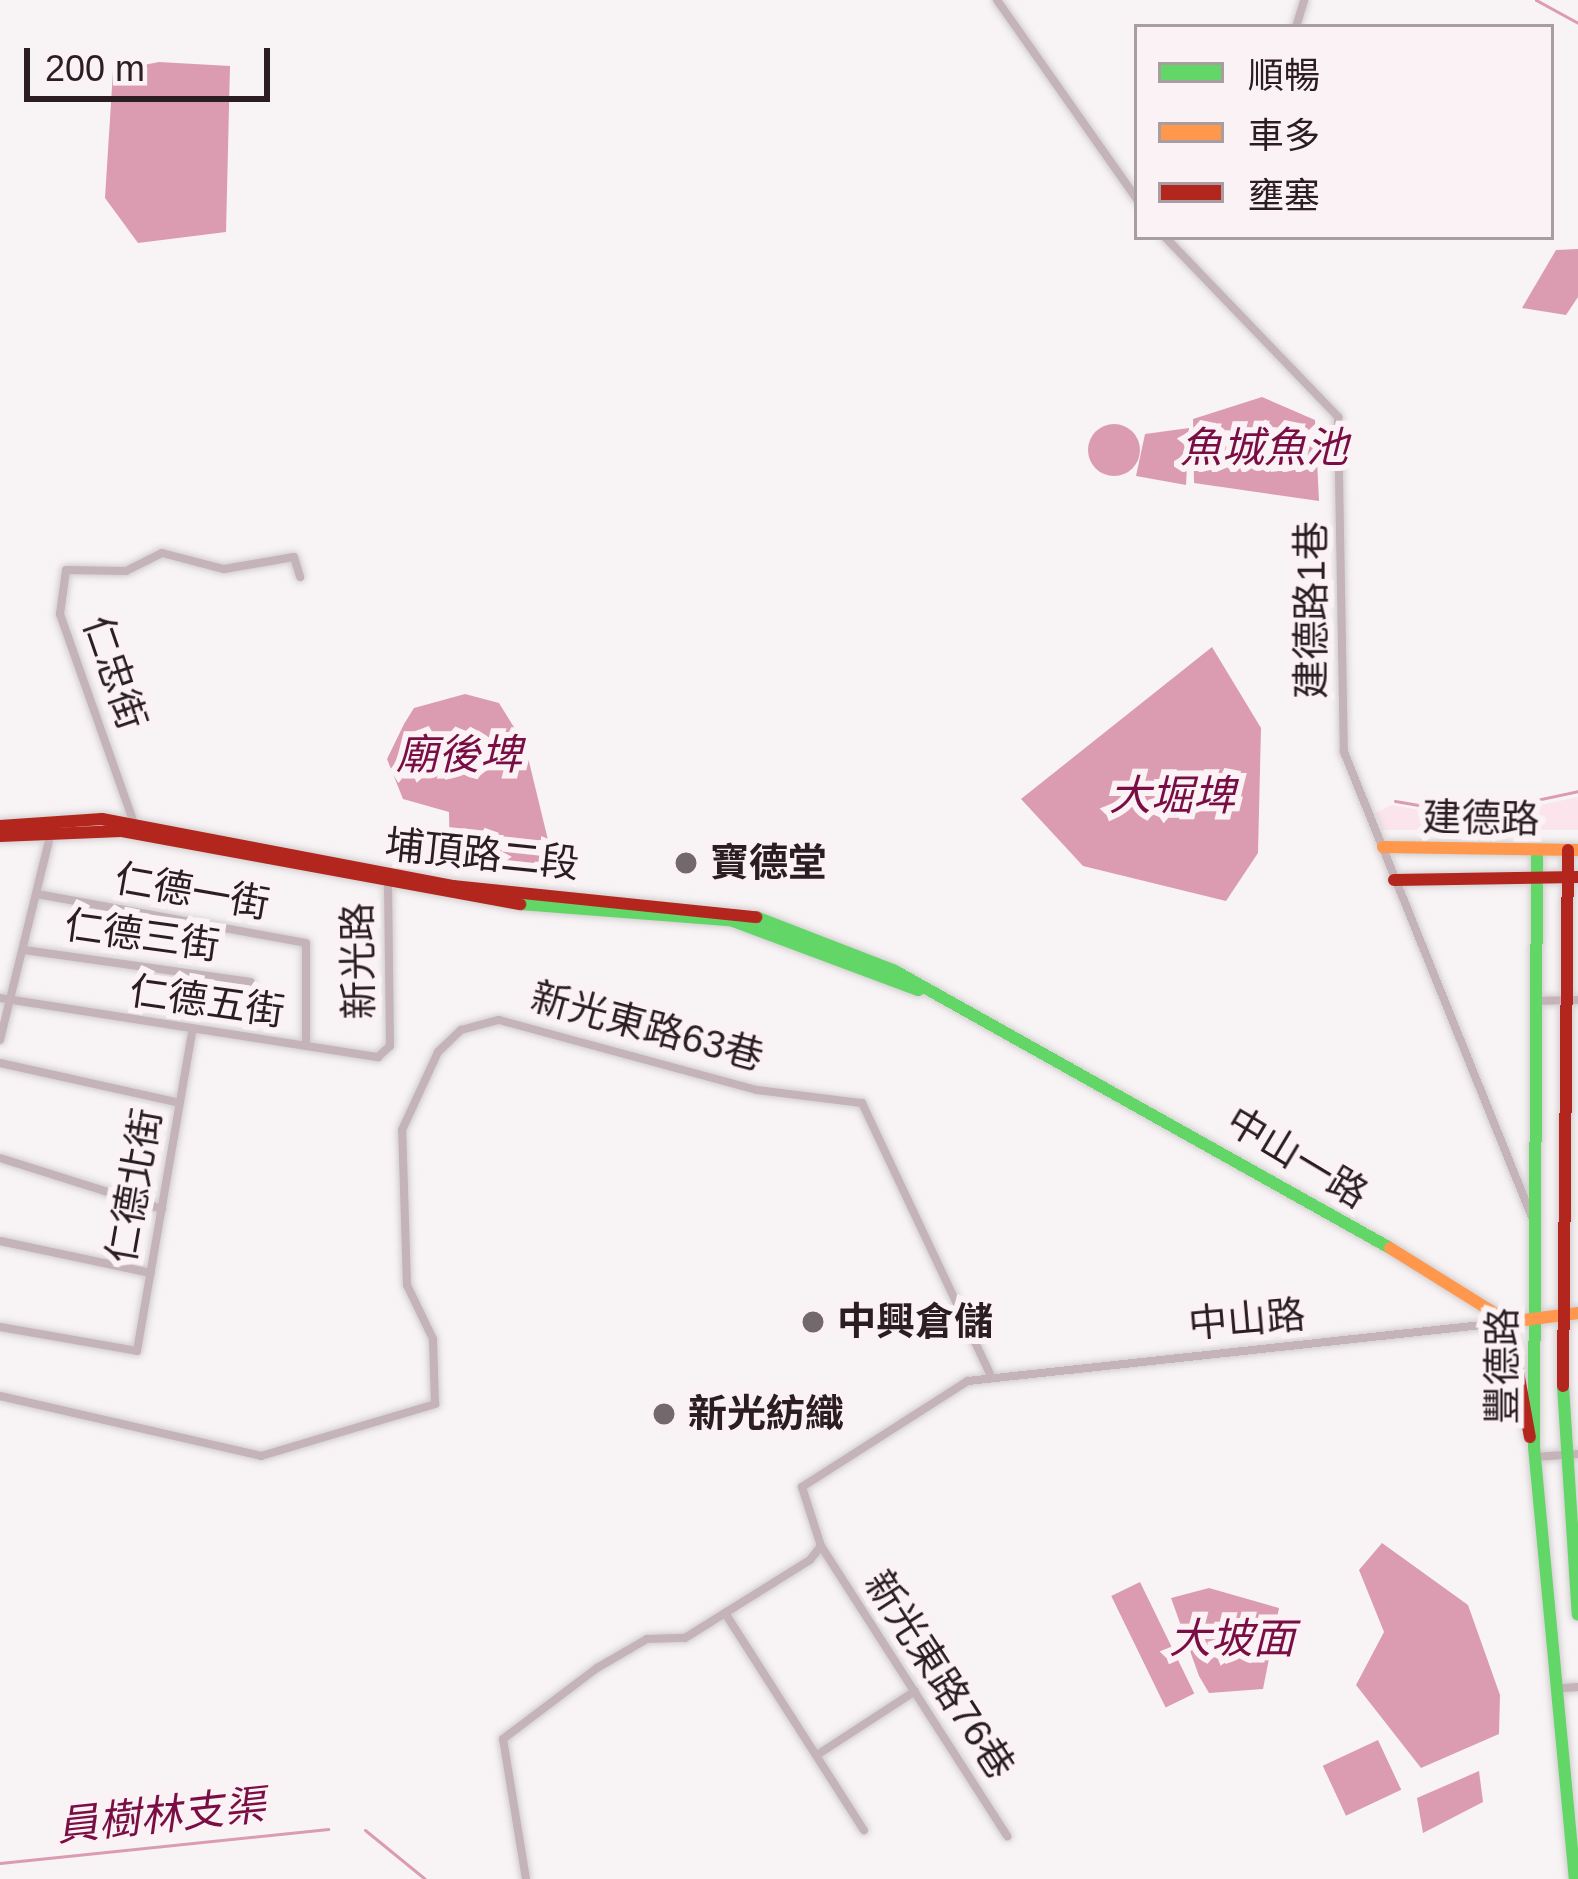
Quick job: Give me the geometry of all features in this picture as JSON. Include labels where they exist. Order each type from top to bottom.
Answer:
[{"type":"street","points":[[997,0],[1134,195]]},
{"type":"street","name":"建德路1巷","points":[[1168,240],[1337,418],[1342,739],[1394,880],[1534,1222]]},
{"type":"street","name":"仁忠街","points":[[134,829],[60,614],[66,570],[126,571],[162,553],[224,569],[294,557],[301,577]]},
{"type":"street","name":"埔頂路二段","points":[[0,826],[134,829],[388,880],[730,920],[944,999],[1002,1030]]},
{"type":"street","points":[[0,1040],[52,826]]},
{"type":"street","name":"埔頂路二段","points":[[0,836],[52,826]]},
{"type":"street","name":"建德路","points":[[1383,848],[1573,850]]},
{"type":"street","name":"豐德路","points":[[1537,850],[1534,1452],[1563,1688],[1575,1879]]},
{"type":"street","name":"豐德路","points":[[1573,850],[1562,1456],[1578,1615]]},
{"type":"street","name":"建德路","points":[[1394,880],[1573,877]]},
{"type":"street","name":"新光路","points":[[388,880],[390,1046]]},
{"type":"street","name":"仁德一街","points":[[37,894],[306,943],[306,1046]]},
{"type":"street","name":"仁德三街","points":[[24,950],[251,982]]},
{"type":"street","name":"仁德五街","points":[[0,998],[192,1032],[378,1057],[390,1046]]},
{"type":"street","points":[[1536,1001],[1572,1000]]},
{"type":"street","name":"新光東路63巷","points":[[0,1396],[260,1456],[435,1404],[433,1339],[407,1285],[402,1130],[438,1052],[461,1030],[499,1020],[757,1090],[862,1102],[991,1374]]},
{"type":"street","name":"中山一路","points":[[1002,1030],[1263,1169],[1509,1322]]},
{"type":"street","name":"仁德北街","points":[[0,1328],[137,1351],[192,1032]]},
{"type":"street","points":[[0,1063],[180,1103]]},
{"type":"street","points":[[0,1158],[162,1209]]},
{"type":"street","points":[[0,1241],[151,1273]]},
{"type":"street","points":[[1578,1312],[1509,1322],[1534,1452],[1578,1454]]},
{"type":"street","name":"中山路","points":[[991,1374],[1509,1322]]},
{"type":"street","name":"新光東路76巷","points":[[991,1374],[802,1487],[821,1546],[1007,1836]]},
{"type":"street","name":"新光東路76巷","points":[[526,1879],[501,1764],[502,1739],[522,1719],[646,1639],[686,1638],[821,1546]]},
{"type":"street","points":[[725,1613],[864,1830]]},
{"type":"street","points":[[1563,1688],[1578,1687]]},
{"type":"street","points":[[817,1755],[915,1691]]},
{"type":"shaded area","points":[[1578,797],[1578,830],[1382,830],[1375,813],[1392,805],[1472,819]]},
{"type":"water","points":[[159,62],[230,66],[226,232],[138,243],[105,198],[113,71]]},
{"type":"water","points":[[1578,249],[1578,297],[1566,315],[1522,308],[1556,250]]},
{"type":"water","name":"魚城魚池","points":[[1262,397],[1315,420],[1319,501],[1194,483],[1193,419]]},
{"type":"water","points":[[1114,424],[1133,431],[1140,450],[1133,469],[1114,476],[1095,469],[1088,450],[1095,431]]},
{"type":"water","points":[[1189,428],[1186,485],[1136,476],[1145,434]]},
{"type":"water","name":"大堀埤","points":[[1212,647],[1261,728],[1258,853],[1226,901],[1083,866],[1021,799]]},
{"type":"water","name":"廟後埤","points":[[465,694],[499,703],[525,745],[556,873],[450,868],[449,812],[403,799],[387,759],[404,724],[414,708]]},
{"type":"water","points":[[1382,1543],[1468,1605],[1500,1695],[1499,1734],[1421,1768],[1356,1685],[1384,1632],[1359,1570]]},
{"type":"water","name":"大坡面","points":[[1140,1582],[1194,1693],[1166,1707],[1111,1596]]},
{"type":"water","name":"大坡面","points":[[1209,1588],[1279,1608],[1263,1689],[1209,1693],[1199,1676],[1171,1598]]},
{"type":"water","points":[[1378,1740],[1401,1790],[1346,1816],[1323,1766]]},
{"type":"water","points":[[1479,1771],[1483,1802],[1423,1833],[1417,1798]]},
{"type":"waterway","points":[[1536,0],[1578,23]]},
{"type":"waterway","points":[[1395,801],[1471,814],[1578,791]]},
{"type":"waterway","name":"員樹林支渠","points":[[0,1863],[328,1829]]},
{"type":"waterway","name":"員樹林支渠","points":[[365,1830],[425,1879]]},
{"type":"traffic: fast","points":[[1537,850],[1534,1447],[1575,1879]]},
{"type":"traffic: fast","points":[[520,904],[730,920],[918,990]]},
{"type":"traffic: fast","points":[[756,917],[895,971],[1390,1248]]},
{"type":"traffic: fast","points":[[1563,1386],[1578,1615]]},
{"type":"traffic: slow","points":[[1383,847],[1578,850]]},
{"type":"traffic: slow","points":[[1390,1248],[1509,1322],[1578,1313]]},
{"type":"traffic: jam","points":[[0,826],[102,819],[454,886],[756,917]]},
{"type":"traffic: jam","points":[[0,836],[121,831],[520,904]]},
{"type":"traffic: jam","points":[[1563,1386],[1568,850]]},
{"type":"traffic: jam","points":[[1394,880],[1578,877]]},
{"type":"traffic: jam","points":[[1509,1322],[1530,1437]]},
{"type":"place","name":"寶德堂","points":[[686,863]]},
{"type":"place","name":"中興倉儲","points":[[813,1322]]},
{"type":"place","name":"新光紡織","points":[[664,1414]]}]
